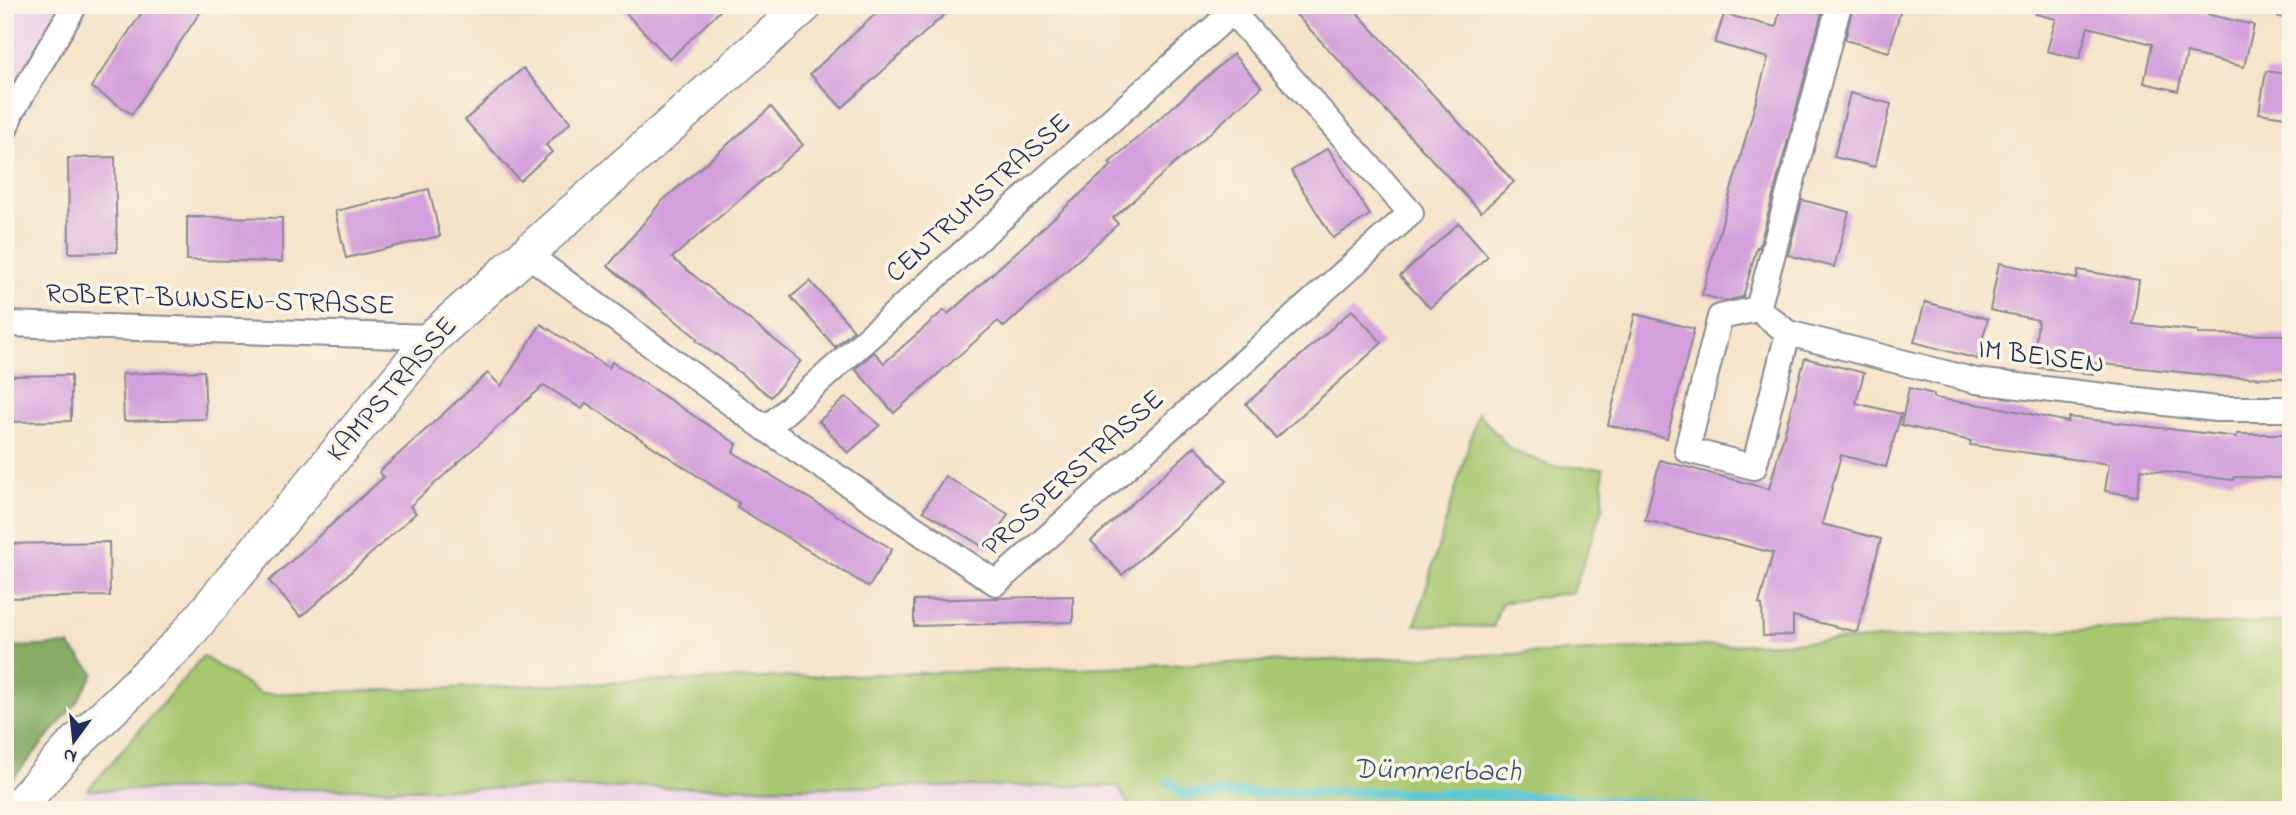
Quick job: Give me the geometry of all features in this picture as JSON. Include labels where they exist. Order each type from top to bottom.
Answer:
[{"type":"street","points":[[5,129],[11,113],[75,5]]},
{"type":"street","name":"KAMPSTRASSE","points":[[15,810],[71,748],[181,642],[433,337],[805,5]]},
{"type":"street","points":[[1788,333],[1754,467],[1687,450],[1720,317],[1758,309],[1839,5]]},
{"type":"street","points":[[2285,5],[2291,7]]},
{"type":"street","name":"PROSPERSTRASSE","points":[[527,254],[766,429],[996,583],[1411,214],[1229,9]]},
{"type":"street","name":"CENTRUMSTRASSE","points":[[766,429],[1229,9]]},
{"type":"street","name":"IM BEISEN","points":[[1758,309],[1788,333],[1976,381],[2217,409],[2291,409]]},
{"type":"street","name":"ROBERT-BUNSEN-STRASSE","points":[[5,324],[433,337]]},
{"type":"shaded area","points":[[5,5],[75,5],[5,117]]},
{"type":"shaded area","points":[[1119,786],[1131,810],[71,810],[88,790]]},
{"type":"green space","points":[[1478,413],[1511,450],[1551,466],[1603,468],[1603,507],[1573,592],[1501,603],[1493,627],[1415,625]]},
{"type":"green space","points":[[2291,621],[2291,810],[1131,810],[1118,786],[88,790],[203,656],[261,694],[1545,653]]},
{"type":"green space","points":[[69,645],[94,673],[77,702],[5,788],[5,647]]},
{"type":"building","points":[[147,5],[205,5],[132,114],[91,87]]},
{"type":"building","points":[[618,5],[726,5],[670,59]]},
{"type":"building","points":[[885,5],[955,5],[842,108],[810,74]]},
{"type":"building","points":[[1287,5],[1350,5],[1514,182],[1481,212]]},
{"type":"building","points":[[1781,5],[1824,5],[1759,248],[1757,247],[1743,297],[1725,301],[1702,295],[1768,58],[1715,43],[1724,14],[1776,27]]},
{"type":"building","points":[[1853,5],[1902,5],[1889,52],[1845,40]]},
{"type":"building","points":[[2037,5],[2167,5],[2254,25],[2244,67],[2187,53],[2178,91],[2144,83],[2152,44],[2088,27],[2079,59],[2047,51],[2056,19],[2036,14]]},
{"type":"building","points":[[1233,54],[1262,87],[1113,218],[1118,224],[1004,327],[998,321],[894,413],[855,369],[874,352],[884,363],[944,310],[948,314],[1112,165],[1109,163]]},
{"type":"building","points":[[523,68],[571,122],[546,145],[552,152],[520,181],[465,120]]},
{"type":"building","points":[[2266,71],[2291,75],[2285,117],[2259,113]]},
{"type":"building","points":[[1850,93],[1891,104],[1875,167],[1834,157]]},
{"type":"building","points":[[771,107],[803,145],[672,258],[801,361],[771,397],[696,340],[697,338],[608,266],[661,202]]},
{"type":"building","points":[[1328,148],[1370,215],[1333,238],[1291,171]]},
{"type":"building","points":[[115,157],[117,252],[69,253],[68,158]]},
{"type":"building","points":[[429,189],[440,236],[346,258],[335,211]]},
{"type":"building","points":[[1802,200],[1849,212],[1834,267],[1788,255]]},
{"type":"building","points":[[187,217],[282,218],[282,262],[187,260]]},
{"type":"building","points":[[1459,223],[1488,256],[1430,308],[1400,276]]},
{"type":"building","points":[[1999,263],[2077,279],[2078,270],[2139,280],[2133,324],[2198,331],[2198,334],[2291,335],[2291,378],[2227,377],[2094,363],[2093,374],[2033,367],[2038,320],[1990,310]]},
{"type":"building","points":[[810,281],[854,330],[835,347],[791,297]]},
{"type":"building","points":[[1925,302],[1988,319],[1977,359],[1914,342]]},
{"type":"building","points":[[1352,310],[1382,343],[1276,438],[1246,404]]},
{"type":"building","points":[[1635,314],[1694,329],[1667,438],[1608,425]]},
{"type":"building","points":[[541,324],[609,368],[612,362],[737,444],[733,452],[892,549],[869,587],[737,507],[739,503],[586,403],[582,409],[544,385],[410,506],[416,513],[301,617],[269,581],[384,477],[379,472],[488,373],[501,386]]},
{"type":"building","points":[[1805,358],[1864,373],[1856,403],[1901,414],[1886,467],[1841,455],[1822,524],[1881,539],[1857,632],[1793,616],[1793,635],[1763,636],[1762,605],[1759,604],[1773,553],[1645,520],[1660,460],[1769,489]]},
{"type":"building","points":[[204,371],[206,419],[124,421],[122,374]]},
{"type":"building","points":[[71,375],[71,421],[5,422],[5,376]]},
{"type":"building","points":[[1909,388],[1934,394],[1934,398],[2002,408],[2068,422],[2069,417],[2237,437],[2237,434],[2291,434],[2291,478],[2234,477],[2233,480],[2141,469],[2137,496],[2105,491],[2109,464],[1970,445],[1971,441],[1901,425]]},
{"type":"building","points":[[846,397],[880,425],[848,453],[819,421]]},
{"type":"building","points":[[1195,446],[1227,481],[1122,575],[1091,541]]},
{"type":"building","points":[[945,476],[1008,514],[987,549],[923,511]]},
{"type":"building","points":[[109,542],[110,596],[5,598],[5,544]]},
{"type":"building","points":[[1073,596],[1073,622],[914,626],[914,600]]},
{"type":"waterway","name":"Dümmerbach","points":[[1169,782],[1182,794],[1475,794],[1694,806],[1709,810]]}]
